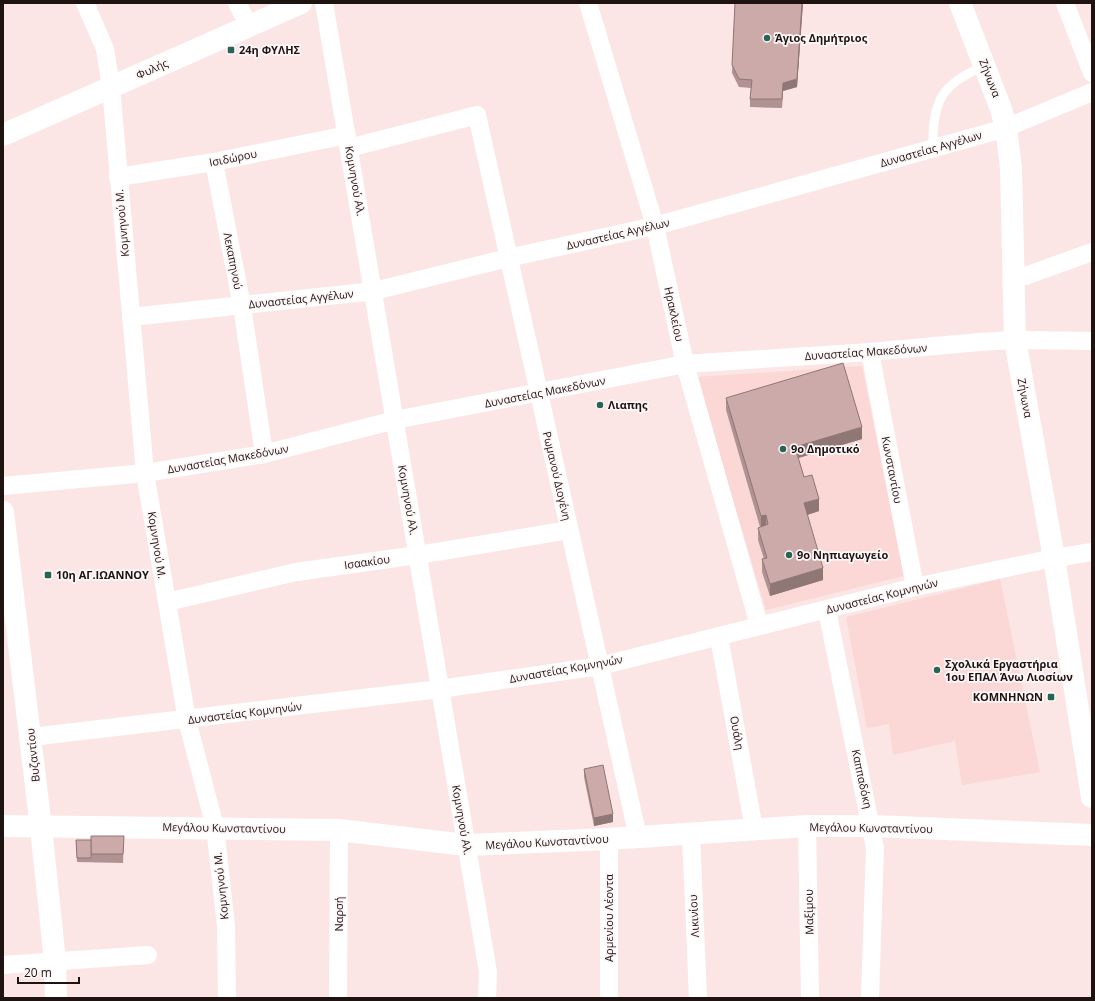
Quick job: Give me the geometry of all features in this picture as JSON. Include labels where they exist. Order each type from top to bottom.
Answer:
[{"type":"street","name":"Κομνηνού Μ.","points":[[84,3],[105,49],[111,87],[145,473],[187,720],[215,827],[226,926],[227,998]]},
{"type":"street","points":[[238,3],[249,26]]},
{"type":"street","name":"Φυλής","points":[[3,135],[301,3]]},
{"type":"street","name":"Κομνηνού Αλ.","points":[[324,3],[374,291],[488,972],[487,998]]},
{"type":"street","name":"Ηρακλείου","points":[[588,3],[655,226],[685,364],[759,625]]},
{"type":"street","name":"Ζήνωνα","points":[[960,3],[1001,109],[1006,128],[1011,168],[1015,340],[1054,558],[1092,796]]},
{"type":"street","points":[[1065,3],[1092,73]]},
{"type":"street","name":"Δυναστείας Αγγέλων","points":[[131,317],[374,291],[508,258],[655,226],[1006,128],[1092,92]]},
{"type":"street","name":"Ισιδώρου","points":[[118,177],[348,141],[477,115]]},
{"type":"street","name":"Ρωμανού Διογένη","points":[[477,115],[638,837]]},
{"type":"street","name":"Λεκαπηνού","points":[[214,162],[242,306],[264,454]]},
{"type":"street","points":[[1014,280],[1092,252]]},
{"type":"street","name":"Δυναστείας Μακεδόνων","points":[[3,486],[145,473],[264,454],[395,420],[539,394],[685,364],[870,352],[1015,340],[1092,341]]},
{"type":"street","name":"Κωνσταντίου","points":[[870,352],[915,587]]},
{"type":"street","name":"Βυζαντίου","points":[[3,512],[41,828],[55,961],[56,998]]},
{"type":"street","name":"Ισαακίου","points":[[167,602],[296,572],[418,555],[569,530]]},
{"type":"street","name":"Δυναστείας Κομνηνών","points":[[31,737],[187,720],[440,689],[600,666],[915,587],[1054,558],[1092,552]]},
{"type":"street","name":"Καππαδόκη","points":[[827,610],[872,826],[876,857],[870,998]]},
{"type":"street","name":"Ουάλη","points":[[719,637],[754,829]]},
{"type":"street","name":"Μεγάλου Κωνσταντίνου","points":[[3,826],[41,828],[215,827],[339,830],[466,845],[609,839],[807,826],[872,826],[1092,835]]},
{"type":"street","name":"Μαξίμου","points":[[807,826],[810,998]]},
{"type":"street","name":"Ναρσή","points":[[338,998],[339,830]]},
{"type":"street","name":"Λικινίου","points":[[691,834],[698,998]]},
{"type":"street","name":"Αρμενίου Λέοντα","points":[[609,839],[609,998]]},
{"type":"street","points":[[3,965],[148,955]]},
{"type":"lane","points":[[932,149],[932,126],[937,104],[948,87],[965,74],[985,66]]},
{"type":"shaded area","points":[[862,366],[904,576],[766,610],[696,377]]},
{"type":"shaded area","name":"Σχολικά Εργαστήρια 1ου ΕΠΑΛ Άνω Λιοσίων","points":[[1000,579],[1040,772],[962,785],[955,741],[893,755],[889,724],[867,728],[846,617]]},
{"type":"building","name":"Άγιος Δημήτριος","points":[[735,3],[802,3],[797,79],[783,83],[782,99],[750,99],[752,80],[739,79],[732,65]]},
{"type":"building","name":"9ο Δημοτικό","points":[[843,363],[862,427],[795,447],[804,477],[812,475],[819,499],[804,503],[823,568],[770,584],[762,559],[767,558],[758,528],[768,524],[766,515],[761,516],[726,398]]},
{"type":"building","points":[[603,765],[613,814],[594,818],[584,769]]},
{"type":"building","points":[[91,836],[124,836],[123,854],[91,854]]},
{"type":"building","points":[[76,840],[91,840],[91,858],[77,858]]},
{"type":"place","name":"Άγιος Δημήτριος","points":[[767,38]]},
{"type":"place","name":"24η ΦΥΛΗΣ","points":[[231,50]]},
{"type":"place","name":"Λιαπης","points":[[600,405]]},
{"type":"place","name":"9ο Δημοτικό","points":[[783,449]]},
{"type":"place","name":"9ο Νηπιαγωγείο","points":[[789,555]]},
{"type":"place","name":"10η ΑΓ.ΙΩΑΝΝΟΥ","points":[[48,575]]},
{"type":"place","name":"Σχολικά Εργαστήρια 1ου ΕΠΑΛ Άνω Λιοσίων","points":[[937,670]]},
{"type":"place","name":"ΚΟΜΝΗΝΩΝ","points":[[1051,697]]}]
